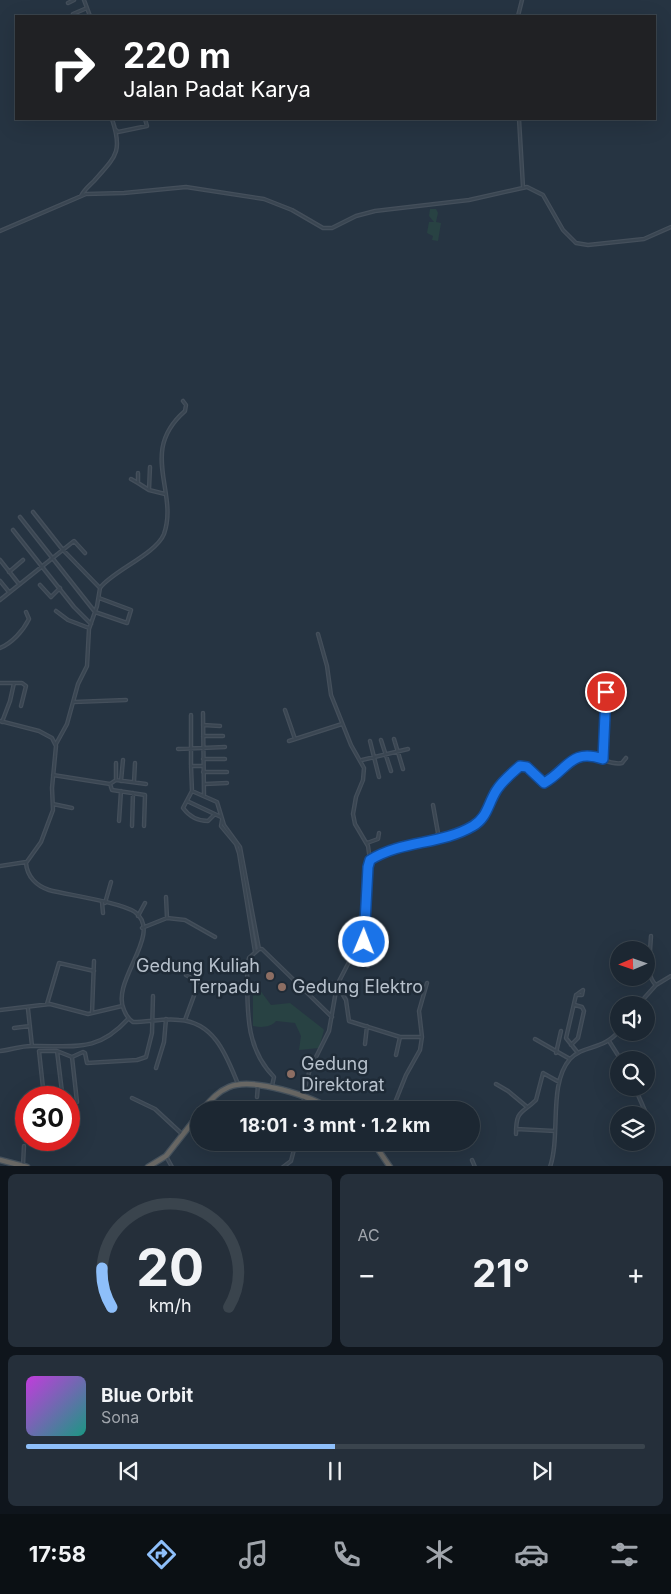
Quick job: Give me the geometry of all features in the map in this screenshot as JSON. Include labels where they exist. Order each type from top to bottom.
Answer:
[{"type":"highway","points":[[210,1101],[214,1096],[238,1084],[258,1085],[312,1101]]},
{"type":"highway","points":[[148,1166],[166,1156],[190,1125]]},
{"type":"highway","points":[[381,1152],[390,1166]]},
{"type":"highway","points":[[0,1160],[25,1166]]},
{"type":"street","points":[[68,3],[74,0]]},
{"type":"street","points":[[84,0],[90,15]]},
{"type":"street","points":[[518,15],[522,0]]},
{"type":"street","points":[[73,14],[87,8]]},
{"type":"street","points":[[82,196],[107,167],[116,152],[118,142],[112,120]]},
{"type":"street","points":[[116,130],[118,132],[147,126],[145,120]]},
{"type":"street","points":[[519,120],[523,187]]},
{"type":"street","points":[[0,231],[92,193],[118,194],[150,189],[198,188],[264,199],[301,214],[321,228],[327,228],[356,216],[375,211],[469,200],[523,187],[530,188],[543,195],[563,230],[576,244],[588,245],[644,239],[671,227]]},
{"type":"street","points":[[183,401],[186,411],[177,418],[167,434],[161,460],[166,526],[162,538],[100,588],[89,629],[87,663],[67,724],[56,744],[53,804],[42,840],[26,862],[27,871],[39,886],[128,909],[138,916],[142,928],[138,956],[123,983],[122,1006],[128,1018],[133,1022],[185,1020],[206,1030],[218,1040],[238,1084]]},
{"type":"street","points":[[149,490],[150,467]]},
{"type":"street","points":[[138,473],[138,483]]},
{"type":"street","points":[[131,479],[149,490],[165,494]]},
{"type":"street","points":[[33,512],[63,550],[100,588]]},
{"type":"street","points":[[20,517],[95,612],[126,623],[131,610],[98,598]]},
{"type":"street","points":[[13,530],[80,614],[91,624]]},
{"type":"street","points":[[0,600],[74,541],[85,553]]},
{"type":"street","points":[[0,560],[19,584]]},
{"type":"street","points":[[9,572],[23,560]]},
{"type":"street","points":[[0,581],[9,592]]},
{"type":"street","points":[[40,585],[51,597],[60,588]]},
{"type":"street","points":[[0,648],[10,644],[24,628],[29,619],[26,612]]},
{"type":"street","points":[[56,612],[65,619],[89,629]]},
{"type":"street","points":[[303,1101],[308,1073],[327,1038],[333,1017],[337,985],[365,938],[367,876],[370,860],[367,843],[355,824],[353,814],[364,774],[361,760],[351,745],[331,695],[327,666],[318,634]]},
{"type":"street","points":[[0,683],[22,683],[26,686],[21,706]]},
{"type":"street","points":[[14,683],[10,701],[1,722],[40,731],[52,738],[56,744]]},
{"type":"street","points":[[603,759],[606,692]]},
{"type":"street","points":[[73,702],[126,700]]},
{"type":"street","points":[[285,710],[295,739]]},
{"type":"street","points":[[203,713],[204,796]]},
{"type":"street","points":[[191,715],[192,790],[183,808],[192,816],[205,821],[214,815]]},
{"type":"street","points":[[289,741],[342,724]]},
{"type":"street","points":[[203,725],[220,726]]},
{"type":"street","points":[[203,736],[223,736]]},
{"type":"street","points":[[394,739],[403,769]]},
{"type":"street","points":[[381,740],[391,771]]},
{"type":"street","points":[[370,741],[380,777]]},
{"type":"street","points":[[178,749],[225,748]]},
{"type":"street","points":[[361,760],[397,750],[408,749]]},
{"type":"street","points":[[370,860],[401,845],[434,840],[462,832],[479,822],[486,814],[499,787],[520,766],[527,767],[544,783],[573,759],[586,756],[620,764],[626,758]]},
{"type":"street","points":[[203,759],[225,759]]},
{"type":"street","points":[[121,781],[123,760]]},
{"type":"street","points":[[116,763],[116,780]]},
{"type":"street","points":[[134,764],[134,782]]},
{"type":"street","points":[[191,766],[203,766]]},
{"type":"street","points":[[204,772],[227,772]]},
{"type":"street","points":[[53,775],[110,784],[116,780],[146,784]]},
{"type":"street","points":[[204,784],[227,783]]},
{"type":"street","points":[[110,784],[112,790],[145,795],[144,826]]},
{"type":"street","points":[[192,790],[218,804],[221,826],[237,848],[255,952]]},
{"type":"street","points":[[119,821],[121,791]]},
{"type":"street","points":[[132,826],[133,793]]},
{"type":"street","points":[[187,800],[221,819],[240,847],[259,949],[333,1017]]},
{"type":"street","points":[[53,804],[72,808]]},
{"type":"street","points":[[433,805],[438,833],[434,840]]},
{"type":"street","points":[[367,843],[378,839],[379,833]]},
{"type":"street","points":[[0,866],[26,862]]},
{"type":"street","points":[[105,903],[111,882]]},
{"type":"street","points":[[166,897],[167,918]]},
{"type":"street","points":[[102,902],[103,914]]},
{"type":"street","points":[[138,916],[145,903]]},
{"type":"street","points":[[142,928],[167,918],[185,920],[215,938]]},
{"type":"street","points":[[650,936],[652,958],[649,967],[652,981],[656,985]]},
{"type":"street","points":[[259,949],[248,962],[249,1030],[262,1060],[274,1077],[271,1088]]},
{"type":"street","points":[[357,954],[368,963],[368,966]]},
{"type":"street","points":[[92,1013],[94,961]]},
{"type":"street","points":[[47,1004],[59,963],[94,971]]},
{"type":"street","points":[[185,1020],[199,982],[186,975]]},
{"type":"street","points":[[646,996],[656,985],[671,976]]},
{"type":"street","points":[[396,1101],[406,1075],[420,1050],[422,1037],[420,1011],[427,983]]},
{"type":"street","points":[[337,985],[346,1000],[348,1021],[400,1037],[422,1037]]},
{"type":"street","points":[[576,995],[566,1038],[578,1053]]},
{"type":"street","points":[[43,1086],[39,1051],[57,1051],[72,1057],[83,1052],[85,1053],[87,1063],[137,1060],[146,1057],[153,1020],[153,996]]},
{"type":"street","points":[[0,1010],[28,1008],[47,1004],[81,1013],[92,1013],[122,1006]]},
{"type":"street","points":[[571,1045],[578,1038],[584,1011],[582,1007],[574,1005]]},
{"type":"street","points":[[28,1008],[32,1046]]},
{"type":"street","points":[[0,1051],[32,1046],[78,1047],[96,1043],[112,1034],[128,1018]]},
{"type":"street","points":[[156,1068],[164,1042],[166,1020]]},
{"type":"street","points":[[14,1028],[30,1026]]},
{"type":"street","points":[[364,1044],[367,1026]]},
{"type":"street","points":[[556,1053],[561,1031]]},
{"type":"street","points":[[396,1055],[400,1037]]},
{"type":"street","points":[[535,1040],[570,1059]]},
{"type":"street","points":[[550,1166],[559,1082],[563,1070],[570,1059],[578,1053],[609,1041],[615,1051]]},
{"type":"street","points":[[57,1051],[61,1086]]},
{"type":"street","points":[[72,1057],[75,1086]]},
{"type":"street","points":[[516,1134],[517,1118],[526,1106],[536,1100],[543,1074],[559,1082]]},
{"type":"street","points":[[496,1084],[526,1106]]},
{"type":"street","points":[[257,1097],[258,1085]]},
{"type":"street","points":[[132,1098],[155,1109],[182,1134]]},
{"type":"street","points":[[516,1129],[555,1131]]},
{"type":"street","points":[[24,1151],[25,1166]]},
{"type":"street","points":[[282,1166],[292,1161],[294,1151]]},
{"type":"street","points":[[166,1156],[172,1166]]},
{"type":"street","points":[[472,1160],[475,1166]]},
{"type":"green space","points":[[430,209],[436,209],[438,213],[436,222],[441,223],[438,241],[432,240],[433,236],[427,233],[429,222],[434,222],[429,216]]},
{"type":"green space","points":[[253,981],[271,1005],[290,1003],[324,1030],[319,1048],[299,1050],[301,1036],[295,1023],[276,1021],[272,1025],[253,1026]]},
{"type":"place","name":"Gedung Kuliah Terpadu","points":[[270,976]]},
{"type":"place","name":"Gedung Elektro","points":[[282,987]]},
{"type":"place","name":"Gedung Direktorat","points":[[291,1074]]},
{"type":"route","points":[[364,942],[368,863],[370,860],[401,845],[434,840],[462,832],[474,826],[486,814],[490,802],[499,787],[520,766],[527,767],[544,783],[555,776],[573,759],[581,756],[603,759],[606,692]]}]
